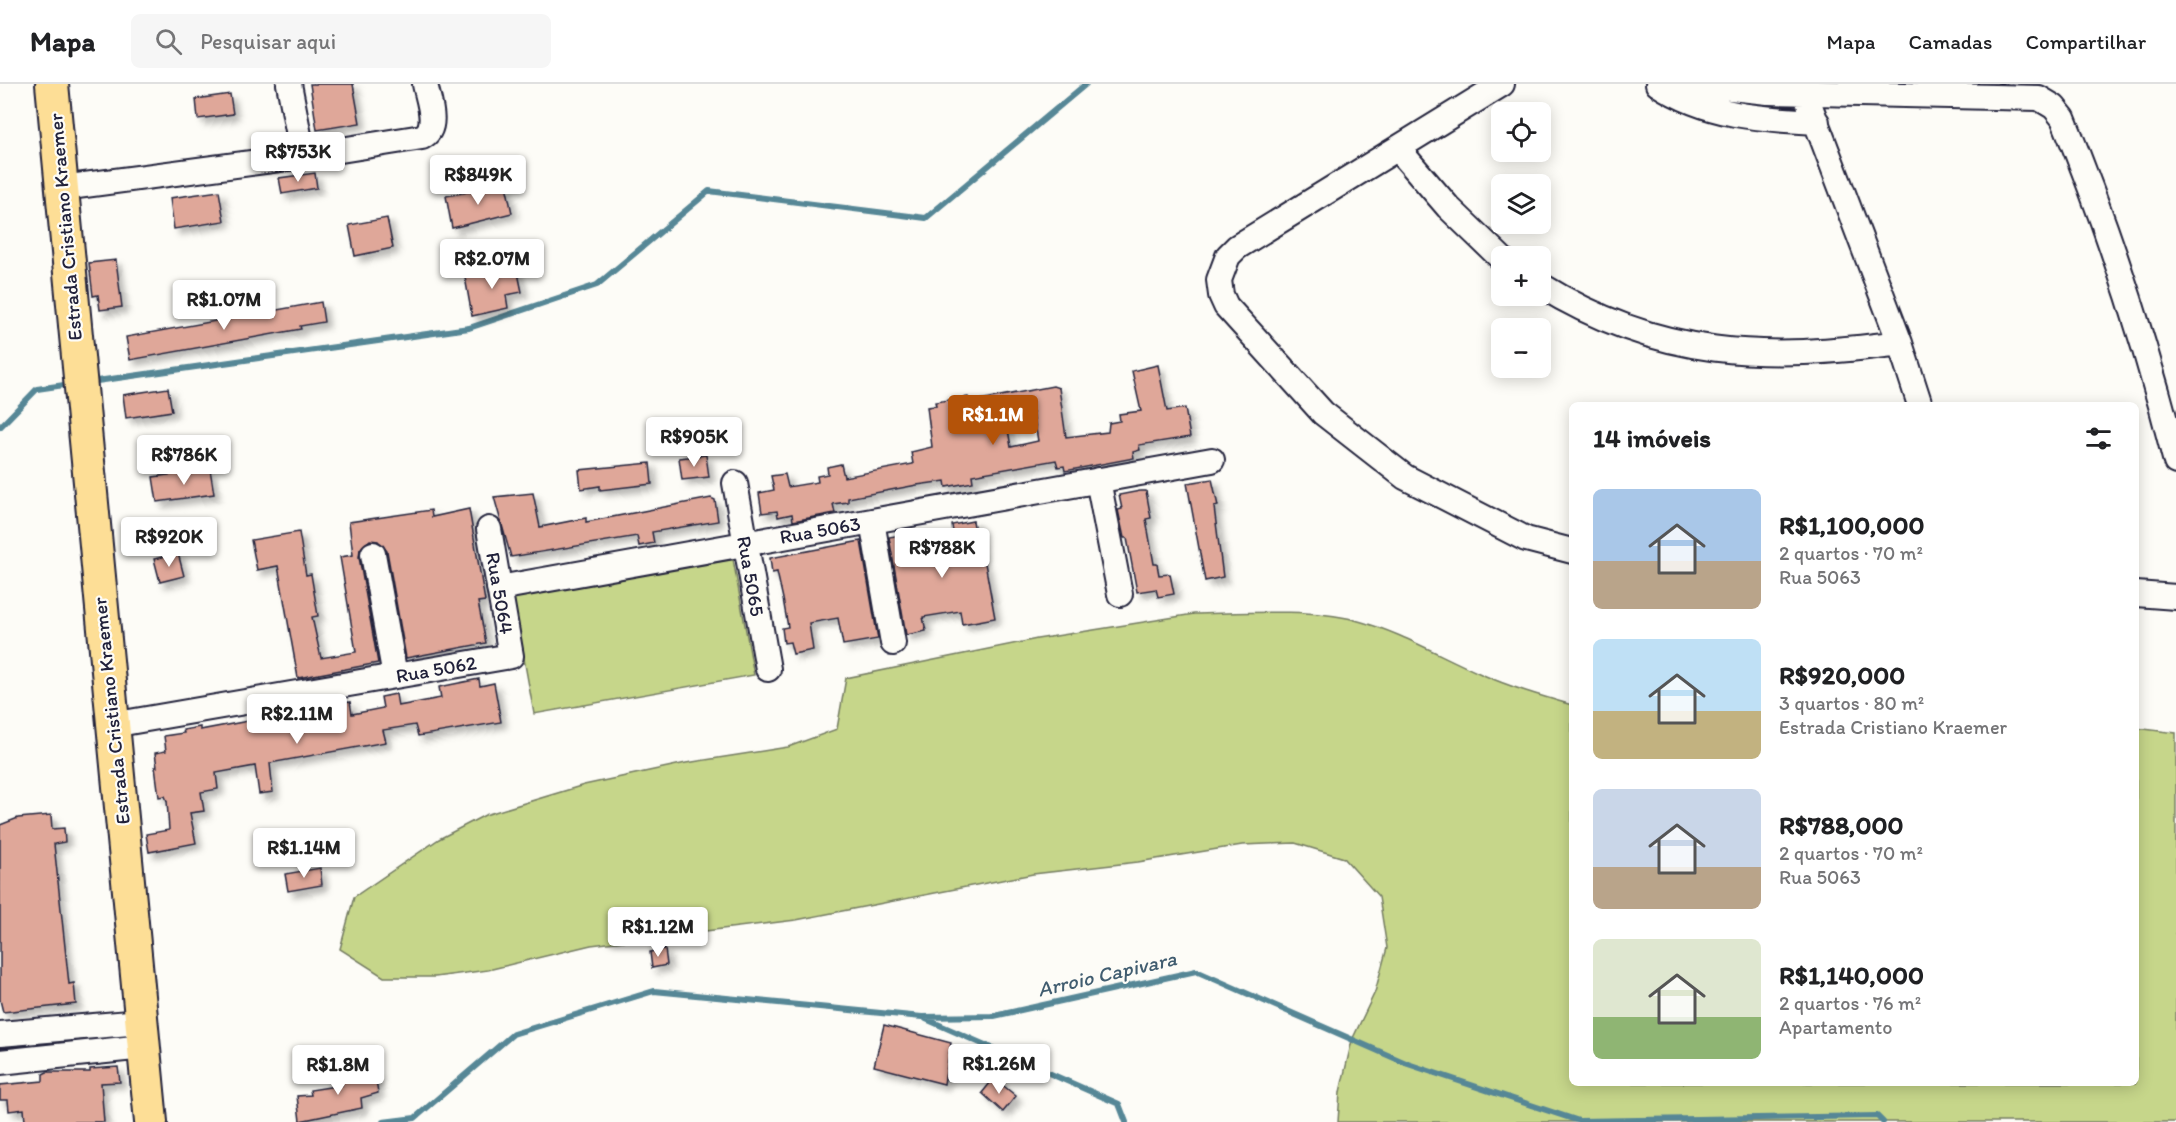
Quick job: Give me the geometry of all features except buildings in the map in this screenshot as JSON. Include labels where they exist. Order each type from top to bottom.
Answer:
[{"type":"main road","name":"Estrada Cristiano Kraemer","points":[[52,84],[151,1122]]},
{"type":"street","points":[[289,84],[303,156]]},
{"type":"street","points":[[62,188],[303,156],[428,134],[432,125],[425,84]]},
{"type":"street","points":[[1502,84],[1400,150],[1237,247],[1222,266],[1219,280],[1221,294],[1233,317],[1323,413],[1405,477],[1526,539],[1569,550]]},
{"type":"street","points":[[1658,84],[1689,103],[1734,115],[1817,122]]},
{"type":"street","points":[[1694,84],[1732,89],[1805,93],[2039,99],[2054,107],[2063,118],[2096,200],[2144,344],[2176,462]]},
{"type":"street","points":[[1805,93],[1900,343],[1919,402]]},
{"type":"street","points":[[1400,150],[1448,207],[1491,248]]},
{"type":"street","points":[[1551,291],[1594,314],[1643,332],[1714,350],[1802,354],[1900,343]]},
{"type":"street","name":"Rua 5063","points":[[499,588],[1212,460]]},
{"type":"street","points":[[1098,480],[1120,594]]},
{"type":"street","name":"Rua 5065","points":[[735,483],[768,669]]},
{"type":"street","points":[[872,521],[893,643]]},
{"type":"street","name":"Rua 5064","points":[[489,529],[511,656]]},
{"type":"street","points":[[373,554],[395,676]]},
{"type":"street","points":[[2139,594],[2176,597]]},
{"type":"street","name":"Rua 5062","points":[[112,725],[511,656]]},
{"type":"street","points":[[0,1035],[142,1034]]},
{"type":"street","points":[[0,1062],[142,1034]]},
{"type":"green space","points":[[733,559],[754,675],[534,714],[513,598]]},
{"type":"green space","points":[[1254,612],[1337,616],[1372,625],[1503,683],[1569,704],[1569,1086],[2139,1086],[2139,728],[2176,733],[2176,1122],[1338,1122],[1340,1092],[1352,1040],[1375,992],[1387,948],[1379,897],[1344,858],[1295,843],[1242,845],[1138,862],[1033,874],[796,920],[591,945],[488,970],[435,977],[384,977],[340,949],[354,897],[439,839],[485,815],[584,785],[686,763],[788,747],[837,729],[846,678],[1037,639],[1194,614]]},
{"type":"waterway","points":[[90,382],[469,328],[597,285],[709,191],[926,218],[1086,84]]},
{"type":"waterway","points":[[0,427],[37,389],[71,384]]},
{"type":"waterway","name":"Arroio Capivara","points":[[383,1122],[415,1118],[513,1034],[654,991],[922,1017],[994,1016],[1196,971],[1408,1064],[1579,1121],[1877,1116],[1883,1122]]},
{"type":"waterway","points":[[926,1019],[1119,1104],[1126,1122]]}]
